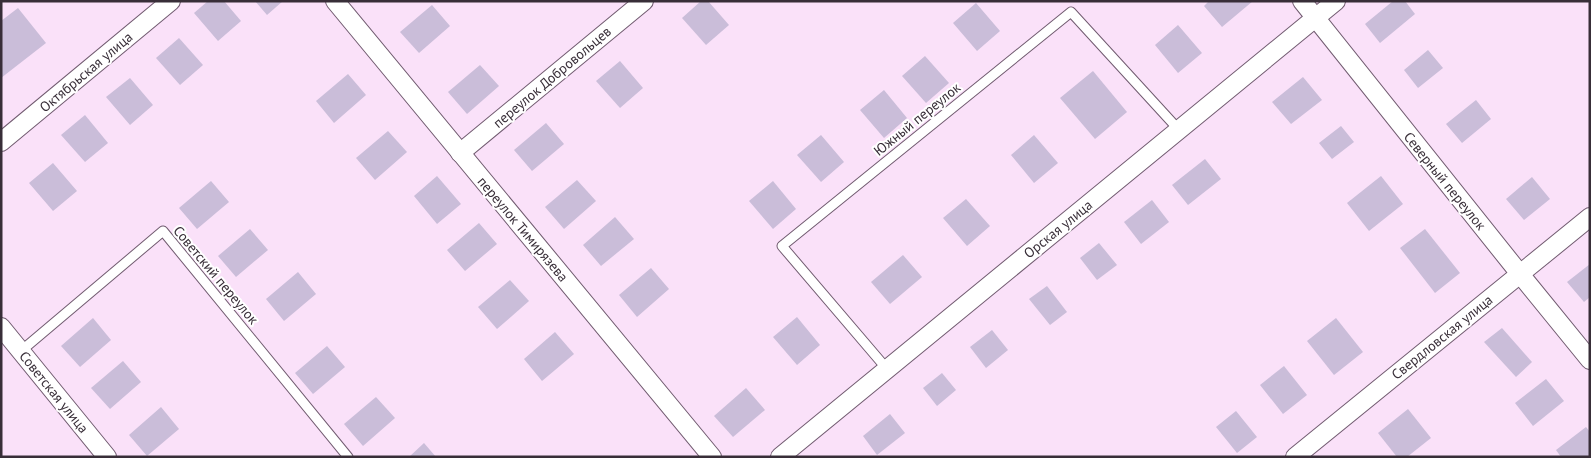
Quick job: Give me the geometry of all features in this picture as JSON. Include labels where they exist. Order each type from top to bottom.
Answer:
[{"type":"street","name":"Октябрьская улица","points":[[1,142],[171,1]]},
{"type":"street","name":"переулок Тимирязева","points":[[335,1],[712,457]]},
{"type":"street","name":"переулок Добровольцев","points":[[460,154],[644,1]]},
{"type":"street","name":"Северный переулок","points":[[1302,1],[1590,360]]},
{"type":"street","name":"Орская улица","points":[[780,457],[1336,1]]},
{"type":"street","name":"Свердловская улица","points":[[1295,457],[1590,217]]},
{"type":"street","name":"Советская улица","points":[[1,327],[107,457]]},
{"type":"lane","name":"Южный переулок","points":[[887,369],[782,246],[1071,12],[1179,130]]},
{"type":"lane","name":"Советский переулок","points":[[21,351],[163,231],[348,457]]},
{"type":"building","points":[[208,1],[224,1],[241,21],[218,41],[194,13]]},
{"type":"building","points":[[255,1],[283,1],[267,15]]},
{"type":"building","points":[[701,1],[708,1],[729,25],[706,45],[682,18]]},
{"type":"building","points":[[1209,1],[1253,1],[1222,27],[1204,6]]},
{"type":"building","points":[[1393,1],[1405,1],[1415,14],[1380,43],[1365,24]]},
{"type":"building","points":[[976,3],[1000,31],[977,51],[953,23]]},
{"type":"building","points":[[432,5],[450,26],[419,53],[400,32]]},
{"type":"building","points":[[18,8],[46,43],[1,78],[1,21]]},
{"type":"building","points":[[1178,25],[1202,53],[1178,73],[1155,45]]},
{"type":"building","points":[[179,38],[203,65],[180,85],[156,58]]},
{"type":"building","points":[[1428,50],[1443,68],[1418,88],[1404,70]]},
{"type":"building","points":[[925,56],[949,83],[926,103],[902,76]]},
{"type":"building","points":[[620,61],[643,88],[620,108],[596,81]]},
{"type":"building","points":[[480,65],[499,86],[467,114],[448,92]]},
{"type":"building","points":[[1093,71],[1127,112],[1095,139],[1060,98]]},
{"type":"building","points":[[348,74],[366,95],[334,123],[316,101]]},
{"type":"building","points":[[1303,77],[1322,100],[1291,124],[1272,102]]},
{"type":"building","points":[[130,78],[153,105],[130,125],[106,97]]},
{"type":"building","points":[[884,90],[907,118],[884,138],[860,110]]},
{"type":"building","points":[[1476,100],[1491,119],[1462,143],[1446,124]]},
{"type":"building","points":[[85,115],[108,143],[85,162],[61,135]]},
{"type":"building","points":[[546,123],[564,144],[532,171],[514,150]]},
{"type":"building","points":[[1341,126],[1354,142],[1332,159],[1319,143]]},
{"type":"building","points":[[388,131],[407,152],[375,180],[356,158]]},
{"type":"building","points":[[821,135],[844,162],[821,182],[797,155]]},
{"type":"building","points":[[1034,135],[1058,163],[1034,183],[1011,155]]},
{"type":"building","points":[[1205,159],[1221,179],[1188,205],[1172,185]]},
{"type":"building","points":[[53,163],[77,191],[53,211],[29,183]]},
{"type":"building","points":[[437,176],[461,204],[437,224],[414,196]]},
{"type":"building","points":[[1381,176],[1403,204],[1369,231],[1347,203]]},
{"type":"building","points":[[1532,177],[1550,199],[1524,220],[1506,199]]},
{"type":"building","points":[[577,180],[596,201],[564,229],[545,207]]},
{"type":"building","points":[[211,181],[229,202],[197,229],[179,208]]},
{"type":"building","points":[[773,181],[796,209],[773,229],[749,201]]},
{"type":"building","points":[[966,199],[990,226],[967,246],[943,218]]},
{"type":"building","points":[[1152,200],[1169,222],[1141,244],[1124,222]]},
{"type":"building","points":[[615,217],[634,239],[601,266],[583,245]]},
{"type":"building","points":[[479,223],[497,244],[465,271],[447,250]]},
{"type":"building","points":[[250,229],[268,250],[236,277],[218,256]]},
{"type":"building","points":[[1425,229],[1460,273],[1435,293],[1400,248]]},
{"type":"building","points":[[1099,243],[1117,265],[1097,280],[1080,258]]},
{"type":"building","points":[[903,255],[922,277],[890,304],[871,282]]},
{"type":"building","points":[[1590,264],[1590,297],[1584,302],[1567,282]]},
{"type":"building","points":[[651,268],[669,289],[637,317],[619,295]]},
{"type":"building","points":[[298,272],[316,294],[284,321],[266,299]]},
{"type":"building","points":[[510,280],[529,301],[497,329],[478,307]]},
{"type":"building","points":[[1047,286],[1067,312],[1050,325],[1029,299]]},
{"type":"building","points":[[797,317],[820,345],[797,365],[773,337]]},
{"type":"building","points":[[93,318],[111,340],[80,367],[61,346]]},
{"type":"building","points":[[1336,318],[1363,352],[1334,375],[1307,341]]},
{"type":"building","points":[[1502,328],[1532,362],[1516,377],[1484,342]]},
{"type":"building","points":[[992,330],[1008,350],[986,368],[970,347]]},
{"type":"building","points":[[555,332],[574,354],[542,381],[524,359]]},
{"type":"building","points":[[327,346],[345,367],[313,394],[295,373]]},
{"type":"building","points":[[123,361],[141,382],[110,409],[91,388]]},
{"type":"building","points":[[1284,366],[1307,395],[1283,414],[1260,385]]},
{"type":"building","points":[[942,373],[956,390],[937,406],[923,388]]},
{"type":"building","points":[[1546,379],[1564,401],[1533,426],[1515,403]]},
{"type":"building","points":[[746,388],[765,410],[733,437],[714,416]]},
{"type":"building","points":[[376,397],[395,418],[363,446],[344,424]]},
{"type":"building","points":[[161,407],[179,429],[147,456],[129,435]]},
{"type":"building","points":[[1408,409],[1431,438],[1407,457],[1397,457],[1378,433]]},
{"type":"building","points":[[1236,411],[1257,437],[1237,453],[1216,427]]},
{"type":"building","points":[[890,414],[905,433],[877,455],[863,436]]},
{"type":"building","points":[[1586,427],[1590,432],[1590,455],[1587,457],[1561,457],[1556,450]]},
{"type":"building","points":[[424,443],[436,457],[409,457]]}]
